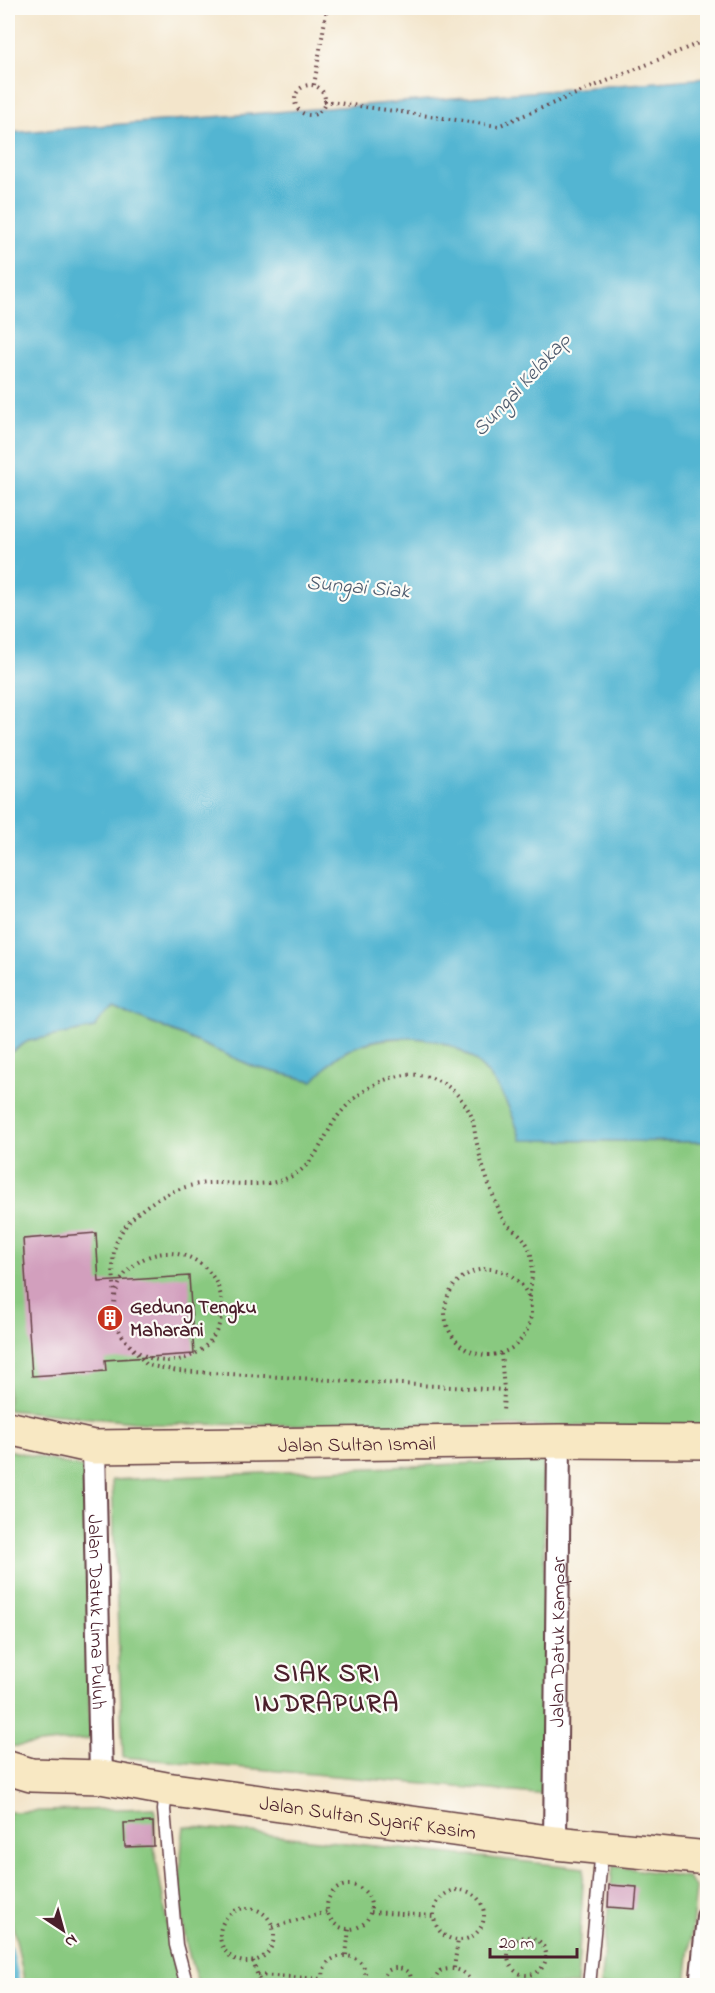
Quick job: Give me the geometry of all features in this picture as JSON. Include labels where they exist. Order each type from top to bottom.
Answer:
[{"type":"street","name":"Jalan Sultan Ismail","points":[[8,1428],[94,1447],[559,1441],[708,1442]]},
{"type":"street","name":"Jalan Datuk Kampar","points":[[555,1843],[559,1441]]},
{"type":"street","name":"Jalan Datuk Lima Puluh","points":[[94,1447],[101,1777]]},
{"type":"street","name":"Jalan Sultan Syarif Kasim","points":[[15,1776],[101,1777],[166,1789],[555,1843],[708,1858]]},
{"type":"street","points":[[701,1986],[708,1917]]},
{"type":"lane","points":[[166,1789],[164,1810],[176,1945],[186,1986]]},
{"type":"lane","points":[[589,1986],[603,1848]]},
{"type":"path","points":[[314,86],[327,8]]},
{"type":"path","points":[[324,101],[498,126],[699,43],[708,44]]},
{"type":"path","points":[[314,86],[323,92],[324,101],[320,110],[311,114],[298,108],[296,94],[302,87],[314,86]]},
{"type":"path","points":[[504,1390],[178,1371],[147,1365],[129,1345],[116,1322],[114,1250],[120,1236],[143,1209],[172,1193],[206,1183],[281,1182],[299,1172],[311,1160],[341,1112],[360,1093],[377,1081],[408,1074],[436,1080],[450,1089],[470,1114],[500,1213],[505,1223],[526,1243],[533,1261],[529,1299],[531,1315],[527,1332],[516,1345],[501,1354],[484,1356],[468,1351],[454,1341],[446,1326],[444,1309],[449,1293],[459,1280],[474,1271],[491,1269],[514,1279],[521,1284],[529,1299]]},
{"type":"path","points":[[115,1296],[126,1272],[147,1257],[173,1252],[198,1260],[216,1279],[221,1296],[223,1304],[218,1330],[201,1350],[177,1360],[151,1359],[129,1345]]},
{"type":"path","points":[[500,1443],[504,1390],[501,1354]]},
{"type":"path","points":[[349,1884],[367,1893],[371,1912],[365,1923],[349,1929],[338,1926],[327,1912],[332,1893],[337,1888],[349,1884]]},
{"type":"path","points":[[464,1890],[479,1899],[484,1914],[480,1930],[466,1939],[458,1940],[443,1935],[438,1929],[434,1916],[436,1904],[447,1892],[464,1890]]},
{"type":"path","points":[[250,1907],[266,1915],[273,1928],[274,1940],[265,1955],[253,1961],[240,1961],[225,1951],[220,1933],[222,1924],[233,1911],[250,1907]]},
{"type":"path","points":[[273,1928],[327,1912]]},
{"type":"path","points":[[371,1912],[434,1916]]},
{"type":"path","points":[[346,1955],[349,1929]]},
{"type":"path","points":[[530,1936],[545,1947],[546,1959],[534,1973],[521,1974],[511,1966],[508,1954],[518,1939],[530,1936]]},
{"type":"path","points":[[454,1968],[458,1940]]},
{"type":"path","points":[[326,1986],[323,1979],[328,1963],[333,1958],[346,1955],[354,1956],[363,1966],[365,1980],[363,1986]]},
{"type":"path","points":[[253,1961],[261,1986]]},
{"type":"path","points":[[365,1980],[381,1984],[390,1969],[401,1968],[410,1974],[414,1985]]},
{"type":"path","points":[[430,1986],[440,1971],[454,1968],[466,1974],[472,1986]]},
{"type":"path","points":[[520,1986],[521,1974]]},
{"type":"path","points":[[258,1975],[323,1979]]},
{"type":"green space","points":[[111,1005],[255,1067],[312,1081],[339,1056],[367,1043],[409,1038],[431,1040],[451,1046],[483,1068],[495,1083],[505,1100],[521,1140],[707,1142],[707,1427],[155,1424],[8,1410],[8,1054],[28,1041],[94,1028]]},
{"type":"green space","points":[[8,1450],[84,1468],[90,1739],[8,1747]]},
{"type":"green space","points":[[543,1460],[547,1795],[123,1757],[112,1480]]},
{"type":"green space","points":[[155,1808],[154,1846],[178,1985],[25,1985],[15,1934],[8,1912],[8,1812]]},
{"type":"green space","points":[[184,1826],[584,1868],[577,1985],[199,1985],[187,1946],[181,1907],[180,1867]]},
{"type":"green space","points":[[613,1866],[686,1877],[696,1888],[686,1985],[600,1986]]},
{"type":"water","points":[[707,78],[707,1142],[521,1140],[505,1100],[483,1068],[451,1046],[431,1040],[392,1038],[359,1045],[331,1062],[313,1081],[255,1067],[111,1005],[94,1028],[28,1041],[8,1054],[8,133]]},
{"type":"building","name":"Gedung Tengku Maharani","points":[[96,1233],[99,1282],[189,1276],[194,1354],[105,1360],[106,1371],[32,1376],[23,1239]]},
{"type":"building","points":[[153,1822],[154,1846],[125,1847],[124,1823]]},
{"type":"building","points":[[609,1885],[637,1887],[635,1909],[608,1907]]},
{"type":"waterway","points":[[8,1949],[16,1986]]},
{"type":"place","name":"Gedung Tengku Maharani","points":[[110,1318]]},
{"type":"district","name":"SIAK SRI INDRAPURA","points":[[327,1687]]},
{"type":"water label","name":"Sungai Kelakap","points":[[521,384]]},
{"type":"water label","name":"Sungai Siak","points":[[358,586]]}]
